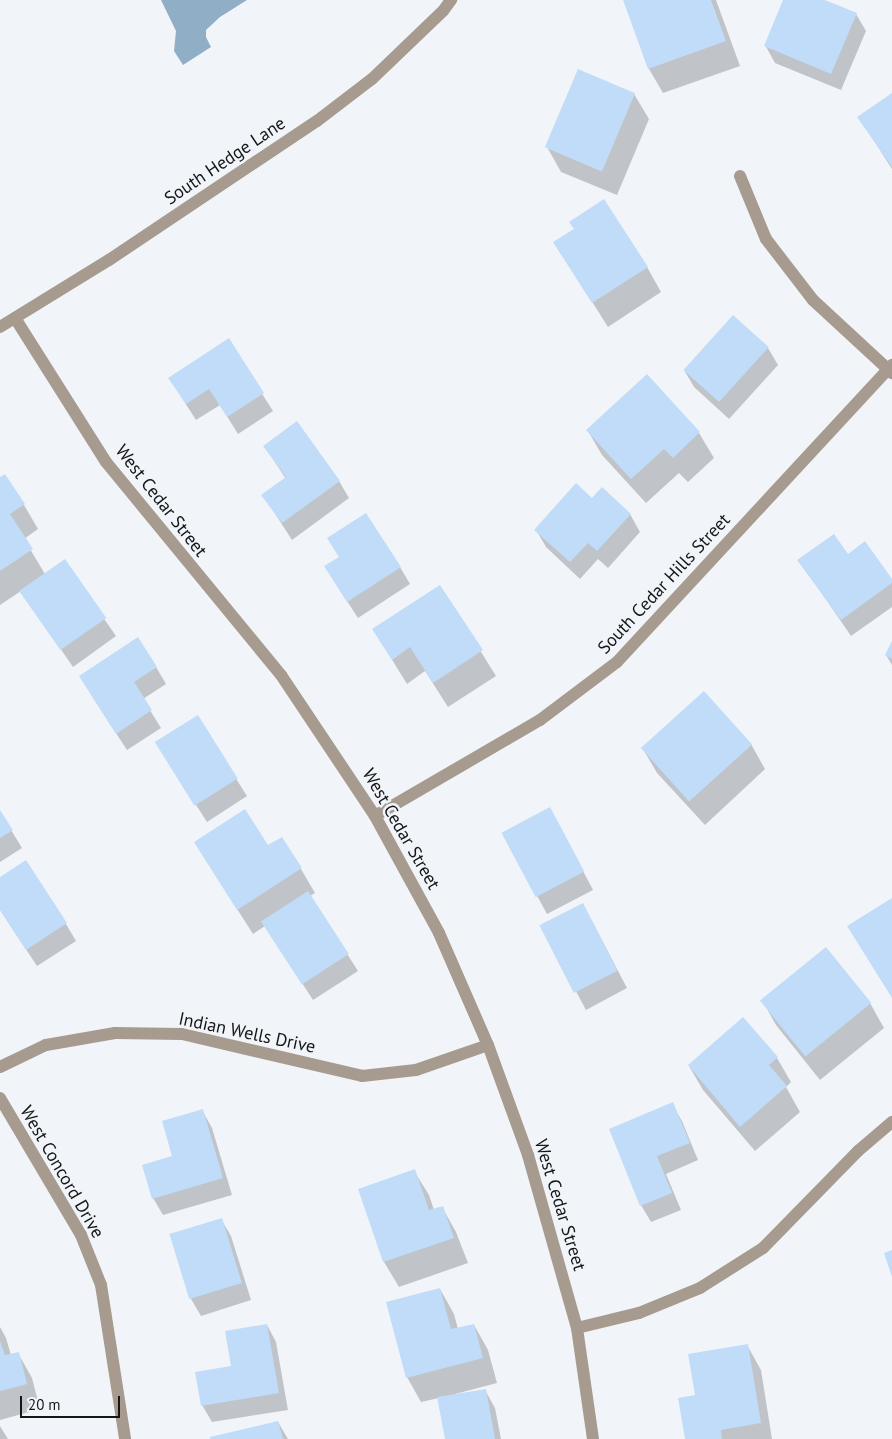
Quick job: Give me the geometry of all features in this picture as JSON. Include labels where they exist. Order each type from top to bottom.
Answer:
[{"type":"street","name":"South Hedge Lane","points":[[0,327],[109,260],[317,121],[372,79],[443,11],[451,0]]},
{"type":"street","points":[[740,176],[766,239],[813,300],[891,369]]},
{"type":"street","name":"West Cedar Street","points":[[15,318],[106,462],[281,675],[375,816],[439,933],[488,1045],[528,1156],[577,1328],[593,1439]]},
{"type":"street","name":"South Cedar Hills Street","points":[[375,816],[540,720],[617,662],[891,369]]},
{"type":"street","name":"Indian Wells Drive","points":[[0,1067],[46,1044],[115,1033],[182,1034],[362,1076],[416,1070],[488,1045]]},
{"type":"street","name":"West Concord Drive","points":[[0,1098],[81,1234],[101,1285],[125,1439]]},
{"type":"street","points":[[577,1328],[639,1313],[700,1288],[763,1248],[858,1151],[892,1122]]},
{"type":"water","points":[[161,0],[247,0],[220,17],[206,30],[206,37],[211,47],[183,65],[174,51],[176,31]]},
{"type":"building","points":[[623,0],[711,0],[726,41],[648,69]]},
{"type":"building","points":[[783,0],[825,0],[857,13],[831,74],[764,46]]},
{"type":"building","points":[[578,69],[635,93],[602,171],[545,147]]},
{"type":"building","points":[[892,93],[892,167],[857,117]]},
{"type":"building","points":[[604,199],[648,267],[592,303],[553,242],[574,229],[569,222]]},
{"type":"building","points":[[733,315],[769,347],[719,402],[683,370]]},
{"type":"building","points":[[229,338],[264,393],[227,417],[209,389],[186,404],[168,378]]},
{"type":"building","points":[[647,374],[700,432],[673,458],[664,449],[631,479],[586,430]]},
{"type":"building","points":[[297,421],[340,481],[282,523],[261,495],[286,477],[263,446]]},
{"type":"building","points":[[5,474],[25,504],[10,514],[33,549],[0,571],[0,477]]},
{"type":"building","points":[[576,483],[592,498],[602,487],[631,514],[597,551],[588,543],[570,562],[534,530]]},
{"type":"building","points":[[366,513],[401,567],[347,602],[324,566],[339,557],[327,538]]},
{"type":"building","points":[[834,534],[848,554],[865,541],[892,579],[892,583],[841,620],[797,560]]},
{"type":"building","points":[[65,559],[106,618],[60,650],[19,591]]},
{"type":"building","points":[[440,585],[483,650],[433,683],[410,647],[392,660],[372,629]]},
{"type":"building","points":[[138,637],[157,667],[134,682],[152,710],[116,734],[79,676]]},
{"type":"building","points":[[892,641],[892,659],[885,655]]},
{"type":"building","points":[[704,691],[752,745],[689,801],[641,748]]},
{"type":"building","points":[[198,715],[238,779],[194,806],[155,742]]},
{"type":"building","points":[[550,807],[584,871],[536,897],[501,833]]},
{"type":"building","points":[[245,809],[268,845],[282,837],[302,868],[237,910],[194,842]]},
{"type":"building","points":[[0,810],[13,830],[0,838]]},
{"type":"building","points":[[26,860],[67,923],[26,950],[0,910],[0,877]]},
{"type":"building","points":[[308,891],[349,954],[302,984],[261,921]]},
{"type":"building","points":[[892,898],[892,998],[847,926]]},
{"type":"building","points":[[583,903],[618,971],[574,993],[539,925]]},
{"type":"building","points":[[826,947],[871,1003],[805,1056],[760,1000]]},
{"type":"building","points":[[743,1017],[778,1057],[769,1065],[787,1086],[740,1127],[688,1065]]},
{"type":"building","points":[[673,1102],[690,1143],[657,1156],[672,1193],[640,1206],[609,1129]]},
{"type":"building","points":[[203,1109],[223,1178],[152,1199],[142,1165],[172,1156],[162,1121]]},
{"type":"building","points":[[415,1169],[429,1210],[443,1206],[454,1238],[383,1262],[358,1189]]},
{"type":"building","points":[[222,1218],[242,1283],[189,1299],[169,1234]]},
{"type":"building","points":[[892,1250],[892,1277],[884,1253]]},
{"type":"building","points":[[440,1288],[451,1329],[474,1324],[483,1358],[406,1378],[386,1302]]},
{"type":"building","points":[[267,1324],[279,1393],[201,1406],[195,1372],[231,1366],[225,1331]]},
{"type":"building","points":[[0,1341],[5,1355],[19,1352],[27,1384],[0,1391]]},
{"type":"building","points":[[748,1344],[761,1423],[721,1430],[722,1439],[685,1439],[678,1398],[695,1395],[688,1354]]},
{"type":"building","points":[[486,1389],[495,1439],[445,1439],[437,1397]]},
{"type":"building","points":[[278,1421],[283,1439],[210,1439],[210,1437]]}]
